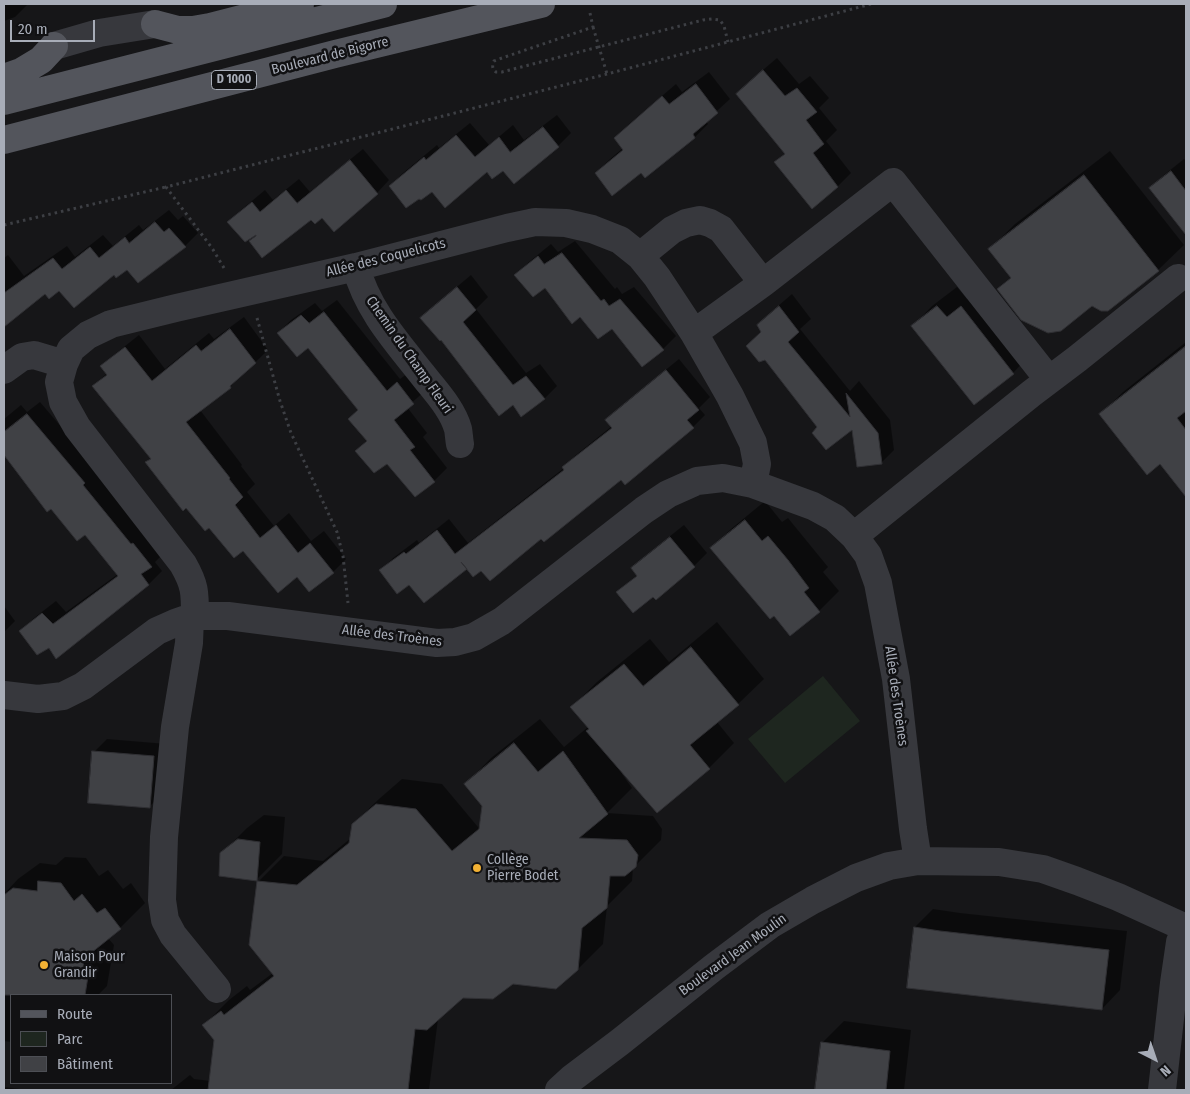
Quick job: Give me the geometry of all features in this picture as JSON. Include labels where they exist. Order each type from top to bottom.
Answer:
[{"type":"main road","points":[[156,24],[178,30],[193,30],[300,4]]},
{"type":"main road","points":[[4,101],[383,4]]},
{"type":"main road","name":"Boulevard de Bigorre","points":[[4,140],[335,54],[541,4]]},
{"type":"main road","points":[[4,78],[21,72],[40,60],[54,46]]},
{"type":"street","points":[[54,46],[99,32],[156,24]]},
{"type":"street","points":[[694,333],[763,283],[892,182],[1049,380]]},
{"type":"street","points":[[640,256],[672,230],[686,223],[700,220],[722,229],[763,283]]},
{"type":"street","name":"Allée des Coquelicots","points":[[217,989],[173,935],[165,920],[162,900],[164,837],[175,727],[189,643],[195,592],[183,564],[77,427],[63,402],[59,382],[71,349],[88,335],[112,324],[356,267],[506,228],[535,222],[566,224],[592,230],[620,240],[640,256],[657,277],[694,333],[730,396],[753,443],[757,464],[753,484]]},
{"type":"street","name":"Chemin du Champ Fleuri","points":[[356,267],[360,283],[387,330],[454,418],[460,444]]},
{"type":"street","points":[[753,484],[813,506],[835,518],[854,536],[1178,278]]},
{"type":"street","points":[[4,370],[22,357],[34,355],[64,364]]},
{"type":"street","name":"Allée des Troènes","points":[[4,695],[38,699],[62,696],[83,686],[157,631],[192,617],[228,616],[437,643],[455,642],[474,637],[502,621],[644,510],[668,494],[697,480],[723,478],[753,484]]},
{"type":"street","name":"Allée des Troènes","points":[[854,536],[868,555],[878,583],[896,679],[918,861]]},
{"type":"street","name":"Boulevard Jean Moulin","points":[[559,1090],[770,925],[856,878],[888,866],[918,861],[999,862],[1043,869],[1118,897],[1186,928]]},
{"type":"street","points":[[1162,1090],[1175,975],[1180,942],[1186,928]]},
{"type":"path","points":[[4,224],[166,187],[872,4]]},
{"type":"path","points":[[590,13],[607,74]]},
{"type":"path","points":[[593,27],[494,61],[493,69],[496,72],[502,72],[703,20],[720,20],[724,26],[728,42]]},
{"type":"path","points":[[166,187],[212,248],[242,293],[288,425],[337,532],[343,556],[348,606],[344,631]]},
{"type":"green space","points":[[823,676],[860,721],[785,783],[748,739]]},
{"type":"building","points":[[763,70],[785,96],[797,88],[817,112],[806,120],[824,144],[813,153],[838,187],[812,209],[774,162],[785,154],[736,94]]},
{"type":"building","points":[[696,84],[718,113],[693,134],[695,138],[645,178],[641,173],[612,196],[595,173],[623,150],[614,138],[662,96],[669,104]]},
{"type":"building","points":[[543,127],[559,147],[514,184],[503,171],[492,179],[487,172],[445,208],[432,192],[406,208],[389,186],[424,157],[426,160],[456,135],[475,157],[499,137],[510,152]]},
{"type":"building","points":[[350,160],[378,194],[334,232],[322,218],[315,224],[311,220],[262,258],[249,241],[256,235],[245,242],[227,222],[252,202],[260,212],[286,190],[297,203]]},
{"type":"building","points":[[1171,171],[1186,191],[1186,235],[1149,188]]},
{"type":"building","points":[[1084,175],[1159,271],[1108,311],[1101,311],[1092,306],[1061,331],[1048,333],[1021,320],[997,289],[1011,278],[988,249]]},
{"type":"building","points":[[155,222],[164,232],[169,228],[186,247],[138,283],[127,270],[116,278],[114,275],[74,308],[59,291],[49,299],[45,294],[4,327],[4,293],[53,258],[62,269],[90,247],[99,258],[125,237],[129,243]]},
{"type":"building","points":[[562,253],[601,301],[604,299],[609,306],[620,299],[664,350],[642,367],[612,329],[598,339],[580,317],[572,324],[545,288],[533,297],[514,275],[538,256],[544,264]]},
{"type":"building","points":[[457,287],[476,310],[463,322],[513,385],[526,376],[545,399],[521,417],[513,405],[499,416],[441,340],[420,318]]},
{"type":"building","points":[[779,306],[799,332],[788,342],[850,417],[846,393],[878,433],[882,464],[857,467],[852,430],[826,450],[812,433],[817,427],[765,360],[759,362],[746,346],[761,332],[757,325]]},
{"type":"building","points":[[937,306],[947,317],[961,306],[1014,374],[974,405],[911,326]]},
{"type":"building","points":[[324,312],[387,391],[397,382],[414,404],[394,420],[415,447],[410,450],[435,482],[415,497],[387,464],[374,473],[355,451],[367,441],[348,419],[358,410],[308,348],[297,357],[277,333],[301,315],[309,323]]},
{"type":"building","points":[[230,329],[256,363],[230,386],[231,388],[186,422],[243,497],[235,505],[260,538],[276,525],[298,553],[310,543],[334,573],[309,592],[297,577],[278,593],[243,551],[234,558],[209,528],[205,531],[186,508],[183,511],[145,462],[151,459],[92,386],[107,375],[100,366],[125,347],[152,381],[196,345],[201,351]]},
{"type":"building","points":[[1186,346],[1186,411],[1177,418],[1186,430],[1186,497],[1160,464],[1147,475],[1099,414]]},
{"type":"building","points":[[666,370],[699,410],[687,420],[694,428],[625,485],[621,480],[544,542],[541,539],[490,581],[481,571],[473,577],[467,569],[424,603],[409,585],[397,594],[379,570],[404,552],[406,554],[437,530],[455,554],[564,470],[562,467],[612,428],[605,420]]},
{"type":"building","points":[[27,414],[85,483],[83,485],[131,544],[133,543],[152,567],[141,574],[149,585],[56,659],[49,648],[37,655],[19,631],[42,613],[53,624],[118,576],[85,535],[77,541],[51,509],[47,512],[4,455],[4,432]]},
{"type":"building","points":[[745,520],[762,541],[768,536],[788,560],[809,588],[804,592],[820,612],[790,636],[774,616],[770,619],[710,548]]},
{"type":"building","points":[[670,537],[695,567],[656,600],[653,597],[633,613],[616,592],[637,576],[631,568]]},
{"type":"building","points":[[691,647],[739,705],[690,745],[710,769],[657,813],[586,731],[589,729],[570,707],[624,664],[643,686]]},
{"type":"building","name":"Collège Pierre Bodet","points":[[514,743],[538,772],[563,751],[608,814],[579,838],[627,840],[638,855],[636,867],[625,876],[610,876],[607,908],[582,928],[578,970],[556,989],[513,984],[493,999],[463,998],[427,1030],[415,1029],[408,1090],[208,1090],[214,1040],[202,1025],[221,1011],[224,1015],[274,976],[249,945],[257,881],[297,885],[349,843],[352,824],[376,804],[416,809],[452,851],[479,829],[482,806],[464,784]]},
{"type":"building","points":[[92,751],[154,756],[150,808],[88,803]]},
{"type":"building","points":[[238,839],[260,842],[257,881],[219,876],[220,853]]},
{"type":"building","name":"Maison Pour Grandir","points":[[38,881],[61,883],[74,901],[82,894],[97,913],[105,908],[121,929],[81,961],[89,970],[85,994],[4,995],[4,895],[13,888],[37,891]]},
{"type":"building","points":[[914,927],[1109,950],[1102,1010],[907,988]]},
{"type":"building","points":[[821,1042],[890,1051],[886,1090],[815,1090]]},
{"type":"place","name":"Collège Pierre Bodet","points":[[477,868]]},
{"type":"place","name":"Maison Pour Grandir","points":[[44,965]]}]
